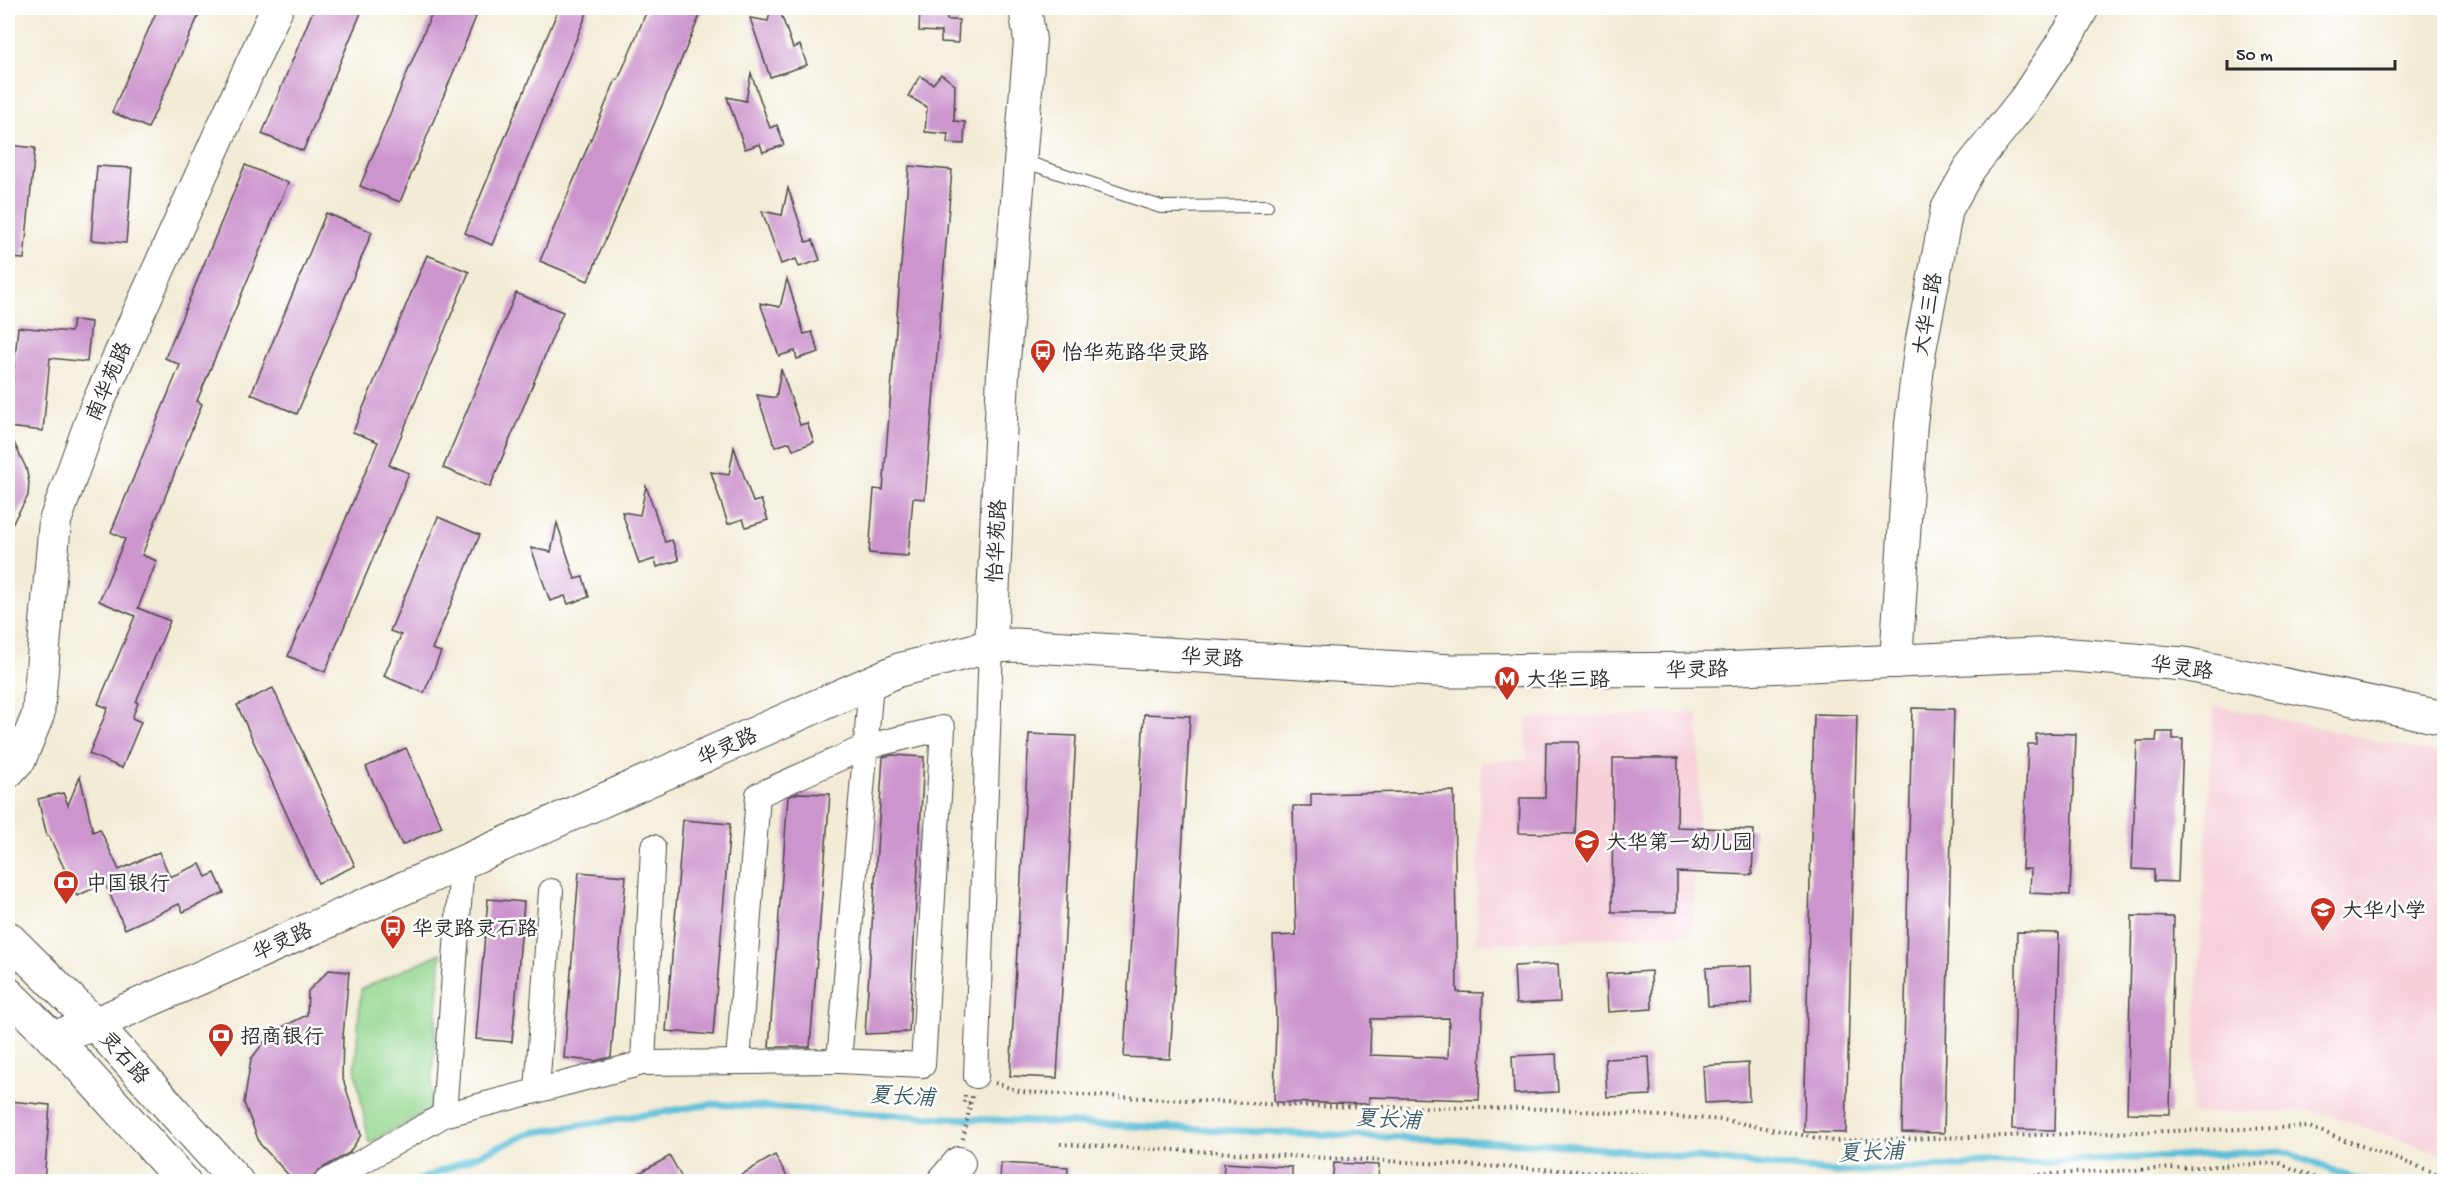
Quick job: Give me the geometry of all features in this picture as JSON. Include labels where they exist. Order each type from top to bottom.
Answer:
[{"type":"main road","name":"华灵路","points":[[52,1038],[95,1024],[899,670],[991,646],[1016,645],[1451,671],[1719,669],[2060,654],[2184,664],[2445,718]]},
{"type":"main road","name":"灵石路","points":[[8,938],[95,1024],[237,1182]]},
{"type":"main road","name":"灵石路","points":[[8,994],[52,1038],[184,1182]]},
{"type":"street","name":"南华苑路","points":[[8,772],[20,759],[38,715],[55,520],[96,407],[277,8]]},
{"type":"street","name":"怡华苑路","points":[[976,1076],[1003,372],[1030,40],[1025,8]]},
{"type":"street","name":"大华三路","points":[[1896,662],[1911,424],[1920,350],[1947,209],[1970,168],[2025,99],[2083,8]]},
{"type":"street","points":[[839,1061],[871,683]]},
{"type":"street","points":[[326,1182],[444,1115],[643,1063],[839,1061],[923,1065],[944,728],[866,747],[758,795],[738,1062]]},
{"type":"street","points":[[643,1063],[652,847]]},
{"type":"street","points":[[444,1115],[462,862]]},
{"type":"street","points":[[537,1091],[551,891]]},
{"type":"lane","points":[[1019,160],[1161,207],[1267,206]]},
{"type":"path","points":[[951,1172],[976,1076],[1022,1092],[1306,1106],[1552,1109],[1724,1120],[1833,1140],[2309,1127],[2445,1176]]},
{"type":"path","points":[[1060,1144],[1790,1182]]},
{"type":"path","points":[[1890,1182],[2279,1163],[2325,1182]]},
{"type":"shaded area","name":"大华小学","points":[[2214,705],[2444,755],[2444,1155],[2313,1110],[2191,1114]]},
{"type":"shaded area","name":"大华第一幼儿园","points":[[1698,713],[1700,777],[1692,934],[1476,944],[1481,761],[1527,760],[1526,719]]},
{"type":"green space","points":[[441,953],[430,1110],[369,1143],[355,1068],[361,989]]},
{"type":"building","points":[[158,8],[202,8],[148,128],[112,112]]},
{"type":"building","points":[[314,8],[363,8],[303,151],[262,134]]},
{"type":"building","points":[[434,8],[452,8],[476,17],[400,202],[360,186]]},
{"type":"building","points":[[559,8],[589,8],[492,245],[465,233]]},
{"type":"building","points":[[648,8],[703,8],[588,281],[540,261]]},
{"type":"building","points":[[771,8],[779,8],[793,48],[800,45],[807,65],[770,77],[750,18],[768,21]]},
{"type":"building","points":[[920,8],[948,8],[947,20],[959,20],[958,43],[941,42],[941,32],[919,31]]},
{"type":"building","points":[[751,73],[770,128],[777,125],[784,145],[763,152],[760,144],[745,149],[727,97],[746,101]]},
{"type":"building","points":[[941,74],[955,85],[954,121],[965,122],[964,144],[947,143],[948,134],[925,132],[927,107],[908,96],[920,76],[933,84]]},
{"type":"building","points":[[8,145],[35,148],[24,259],[8,258]]},
{"type":"building","points":[[245,165],[288,183],[197,401],[202,404],[142,555],[157,561],[138,608],[170,621],[136,702],[138,703],[132,718],[141,722],[122,768],[89,754],[108,708],[98,704],[135,616],[99,601],[125,539],[111,532],[180,365],[165,358]]},
{"type":"building","points":[[97,166],[132,168],[126,243],[91,240]]},
{"type":"building","points":[[909,166],[952,170],[925,499],[913,498],[908,556],[869,553],[874,489],[883,490]]},
{"type":"building","points":[[788,188],[806,242],[813,240],[820,260],[799,267],[796,259],[781,264],[762,211],[782,215]]},
{"type":"building","points":[[326,213],[372,232],[297,414],[251,394]]},
{"type":"building","points":[[427,255],[469,272],[389,465],[409,473],[325,672],[288,656],[378,442],[353,432]]},
{"type":"building","points":[[787,279],[804,334],[812,332],[819,352],[797,359],[795,351],[779,356],[760,303],[780,307]]},
{"type":"building","points":[[516,293],[563,312],[490,487],[443,468]]},
{"type":"building","points":[[73,320],[91,322],[87,362],[50,358],[43,431],[8,427],[18,327],[71,332]]},
{"type":"building","points":[[781,369],[800,425],[807,423],[814,442],[793,450],[790,442],[775,447],[757,395],[776,398]]},
{"type":"building","points":[[8,430],[26,468],[29,482],[28,496],[8,531]]},
{"type":"building","points":[[734,447],[753,502],[761,500],[768,520],[746,527],[743,519],[728,524],[711,472],[729,475]]},
{"type":"building","points":[[646,486],[665,542],[672,540],[679,560],[657,567],[655,559],[639,564],[622,512],[640,515]]},
{"type":"building","points":[[438,517],[480,535],[432,649],[441,652],[424,693],[384,676],[401,635],[390,631]]},
{"type":"building","points":[[557,523],[575,579],[583,577],[589,597],[568,604],[565,596],[550,601],[531,548],[551,552]]},
{"type":"building","points":[[273,688],[355,866],[318,883],[237,705]]},
{"type":"building","points":[[1912,708],[1954,709],[1944,1133],[1902,1132]]},
{"type":"building","points":[[1144,714],[1190,716],[1170,1059],[1124,1057]]},
{"type":"building","points":[[1814,714],[1857,715],[1846,1133],[1804,1132]]},
{"type":"building","points":[[2157,732],[2173,732],[2173,739],[2183,739],[2178,882],[2154,881],[2154,870],[2132,869],[2137,741],[2156,741]]},
{"type":"building","points":[[1029,734],[1076,736],[1057,1078],[1010,1076]]},
{"type":"building","points":[[2036,734],[2076,734],[2070,895],[2030,893],[2031,869],[2022,869],[2028,744],[2036,744]]},
{"type":"building","points":[[1546,742],[1579,742],[1575,834],[1519,833],[1520,798],[1545,798]]},
{"type":"building","points":[[406,748],[442,827],[402,845],[366,767]]},
{"type":"building","points":[[892,755],[924,757],[909,1032],[865,1034],[883,757]]},
{"type":"building","points":[[1613,758],[1678,758],[1677,827],[1754,830],[1752,875],[1677,872],[1677,912],[1612,912]]},
{"type":"building","points":[[80,776],[93,832],[100,829],[119,870],[159,852],[170,877],[200,864],[206,877],[215,873],[224,893],[183,912],[179,904],[125,929],[105,883],[77,896],[47,836],[38,799],[63,793],[68,805]]},
{"type":"building","points":[[1454,791],[1457,992],[1483,993],[1479,1100],[1369,1097],[1369,1104],[1274,1102],[1276,1021],[1273,936],[1296,935],[1293,806],[1311,806],[1311,794]],"holes":[[[1449,1018],[1448,1058],[1370,1055],[1371,1019]]]},
{"type":"building","points":[[798,793],[830,794],[810,1047],[769,1047],[788,797]]},
{"type":"building","points":[[683,820],[730,824],[713,1035],[666,1031]]},
{"type":"building","points":[[579,872],[626,876],[611,1057],[595,1061],[564,1058]]},
{"type":"building","points":[[488,899],[524,902],[512,1042],[476,1039]]},
{"type":"building","points":[[2132,916],[2174,917],[2170,1114],[2127,1113]]},
{"type":"building","points":[[2017,932],[2059,933],[2055,1130],[2012,1129]]},
{"type":"building","points":[[1558,964],[1560,1002],[1516,1004],[1514,966]]},
{"type":"building","points":[[1751,966],[1752,1004],[1708,1006],[1706,968]]},
{"type":"building","points":[[329,970],[349,972],[342,1076],[361,1135],[349,1153],[302,1182],[295,1182],[260,1144],[244,1103],[251,1059],[272,1032],[307,1015],[308,991]]},
{"type":"building","points":[[1651,971],[1652,1009],[1608,1012],[1606,974]]},
{"type":"building","points":[[1556,1054],[1558,1092],[1514,1094],[1512,1056]]},
{"type":"building","points":[[1649,1057],[1651,1095],[1607,1097],[1605,1059]]},
{"type":"building","points":[[1748,1063],[1749,1101],[1705,1103],[1703,1066]]},
{"type":"building","points":[[10,1101],[50,1105],[44,1182],[8,1182]]},
{"type":"building","points":[[775,1155],[790,1182],[729,1182]]},
{"type":"building","points":[[670,1156],[684,1182],[623,1182]]},
{"type":"building","points":[[1001,1163],[1068,1167],[1067,1182],[1000,1182]]},
{"type":"building","points":[[1224,1163],[1292,1167],[1292,1182],[1223,1182]]},
{"type":"building","points":[[1334,1163],[1379,1165],[1378,1182],[1332,1182]]},
{"type":"waterway","name":"夏长浦","points":[[415,1182],[531,1133],[712,1104],[947,1118],[1564,1145],[1838,1172],[2282,1151],[2363,1182]]},
{"type":"place","name":"怡华苑路华灵路","points":[[1043,375]]},
{"type":"place","name":"大华三路","points":[[1507,702]]},
{"type":"place","name":"大华第一幼儿园","points":[[1587,865]]},
{"type":"place","name":"中国银行","points":[[66,906]]},
{"type":"place","name":"大华小学","points":[[2323,933]]},
{"type":"place","name":"华灵路灵石路","points":[[393,951]]},
{"type":"place","name":"招商银行","points":[[221,1059]]}]
